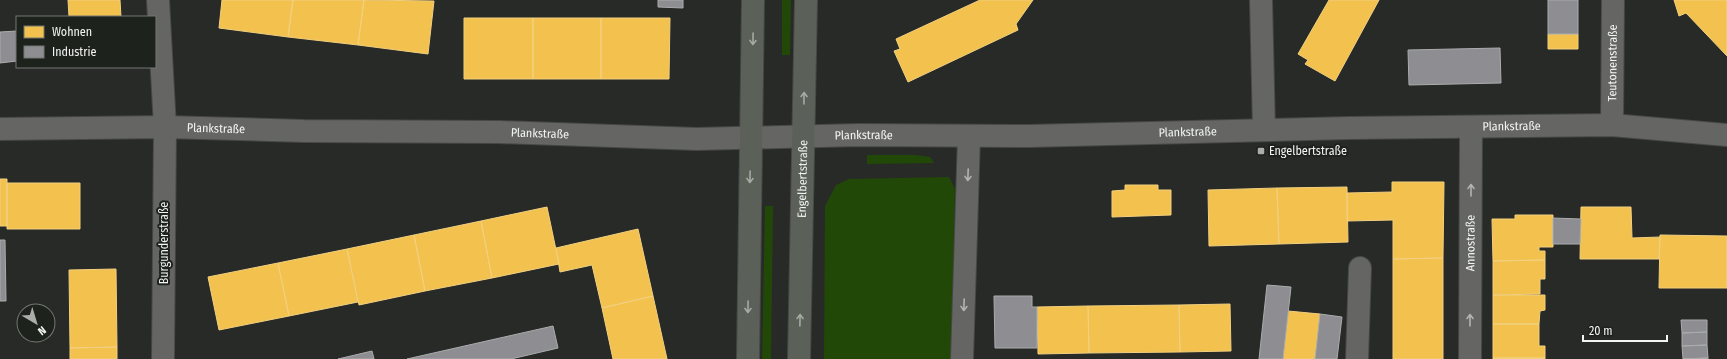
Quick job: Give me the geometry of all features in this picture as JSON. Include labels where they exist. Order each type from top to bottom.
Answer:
[{"type":"main road","points":[[748,359],[753,0]]},
{"type":"main road","name":"Engelbertstraße","points":[[799,359],[806,0]]},
{"type":"street","name":"Burgunderstraße","points":[[158,0],[165,127],[163,359]]},
{"type":"street","points":[[1261,0],[1264,130]]},
{"type":"street","name":"Teutonenstraße","points":[[1612,125],[1613,0]]},
{"type":"street","name":"Plankstraße","points":[[0,129],[165,127],[304,131],[499,132],[697,139],[860,135],[970,136],[1612,125],[1727,135]]},
{"type":"street","name":"Annostraße","points":[[1470,359],[1471,127]]},
{"type":"street","points":[[962,359],[970,136]]},
{"type":"street","points":[[1357,359],[1360,268]]},
{"type":"green space","points":[[782,0],[791,0],[790,55],[782,55]]},
{"type":"green space","points":[[867,155],[915,155],[930,157],[934,163],[867,164]]},
{"type":"green space","points":[[949,177],[955,189],[951,359],[824,359],[825,206],[836,185],[849,179]]},
{"type":"green space","points":[[765,206],[773,206],[771,359],[762,359]]},
{"type":"building: Wohnen","points":[[68,0],[120,0],[121,16],[69,16]]},
{"type":"building: Wohnen","points":[[222,0],[293,0],[288,37],[219,28]]},
{"type":"building: Wohnen","points":[[293,0],[364,0],[358,45],[288,37]]},
{"type":"building: Wohnen","points":[[364,0],[434,1],[428,54],[358,45]]},
{"type":"building: Wohnen","points":[[980,0],[1033,0],[1016,24],[1018,30],[908,82],[894,51],[900,49],[896,39]]},
{"type":"building: Wohnen","points":[[1329,0],[1379,0],[1335,81],[1305,64],[1308,60],[1298,54]]},
{"type":"building: Wohnen","points":[[1674,0],[1727,0],[1727,56],[1686,13],[1679,16]]},
{"type":"building: Wohnen","points":[[464,18],[533,18],[533,79],[464,79]]},
{"type":"building: Wohnen","points":[[533,18],[601,18],[601,79],[533,79]]},
{"type":"building: Wohnen","points":[[601,18],[670,18],[669,79],[601,79]]},
{"type":"building: Wohnen","points":[[1548,34],[1578,34],[1578,49],[1548,49]]},
{"type":"building: Wohnen","points":[[0,179],[7,179],[7,226],[0,226]]},
{"type":"building: Wohnen","points":[[1392,182],[1444,182],[1443,258],[1393,259],[1393,220],[1347,221],[1347,193],[1392,192]]},
{"type":"building: Wohnen","points":[[7,183],[80,183],[80,229],[7,229]]},
{"type":"building: Wohnen","points":[[1125,185],[1158,185],[1158,190],[1171,190],[1171,215],[1112,217],[1112,191],[1125,190]]},
{"type":"building: Wohnen","points":[[1347,187],[1348,242],[1279,244],[1277,188]]},
{"type":"building: Wohnen","points":[[1277,188],[1279,244],[1209,246],[1208,190]]},
{"type":"building: Wohnen","points":[[547,207],[559,264],[492,278],[481,221]]},
{"type":"building: Wohnen","points":[[1581,207],[1631,207],[1632,238],[1660,237],[1659,259],[1580,259]]},
{"type":"building: Wohnen","points":[[1515,215],[1553,215],[1553,247],[1539,247],[1539,251],[1545,251],[1545,260],[1493,261],[1492,219],[1515,219]]},
{"type":"building: Wohnen","points":[[481,221],[492,278],[425,291],[414,235]]},
{"type":"building: Wohnen","points":[[638,229],[653,296],[602,308],[592,265],[560,272],[556,248]]},
{"type":"building: Wohnen","points":[[414,235],[425,291],[359,305],[347,249]]},
{"type":"building: Wohnen","points":[[1660,235],[1727,236],[1727,288],[1659,288]]},
{"type":"building: Wohnen","points":[[347,249],[358,302],[289,316],[278,263]]},
{"type":"building: Wohnen","points":[[1443,258],[1443,359],[1393,359],[1393,259]]},
{"type":"building: Wohnen","points":[[1545,260],[1545,279],[1540,279],[1540,294],[1493,295],[1493,261]]},
{"type":"building: Wohnen","points":[[278,263],[289,316],[219,330],[208,277]]},
{"type":"building: Wohnen","points":[[116,269],[117,347],[70,348],[69,270]]},
{"type":"building: Wohnen","points":[[1493,295],[1545,295],[1545,310],[1540,311],[1539,324],[1493,324]]},
{"type":"building: Wohnen","points":[[653,296],[667,359],[613,359],[602,308]]},
{"type":"building: Wohnen","points":[[1230,304],[1231,351],[1180,352],[1179,305]]},
{"type":"building: Wohnen","points":[[1179,305],[1180,352],[1089,353],[1088,306]]},
{"type":"building: Wohnen","points":[[1088,306],[1089,353],[1038,354],[1037,307]]},
{"type":"building: Wohnen","points":[[1288,311],[1320,314],[1315,359],[1283,359]]},
{"type":"building: Wohnen","points":[[1493,324],[1539,324],[1539,346],[1545,346],[1545,358],[1493,358]]},
{"type":"building: Wohnen","points":[[117,347],[117,359],[70,359],[70,348]]},
{"type":"building: Wohnen","points":[[1545,358],[1545,359],[1493,359]]},
{"type":"building: Industrie","points":[[658,0],[683,0],[683,8],[658,7]]},
{"type":"building: Industrie","points":[[1548,0],[1578,0],[1578,34],[1548,34]]},
{"type":"building: Industrie","points":[[16,31],[16,61],[0,63],[0,32]]},
{"type":"building: Industrie","points":[[1500,48],[1501,83],[1409,85],[1408,50]]},
{"type":"building: Industrie","points":[[1553,218],[1581,219],[1580,244],[1553,244]]},
{"type":"building: Industrie","points":[[0,240],[5,240],[6,301],[0,301]]},
{"type":"building: Industrie","points":[[1267,285],[1291,287],[1283,359],[1259,359]]},
{"type":"building: Industrie","points":[[994,296],[1032,296],[1032,307],[1037,307],[1037,348],[995,348]]},
{"type":"building: Industrie","points":[[1320,314],[1342,317],[1337,359],[1315,359]]},
{"type":"building: Industrie","points":[[1681,320],[1707,320],[1707,332],[1682,333]]},
{"type":"building: Industrie","points":[[553,326],[558,348],[511,359],[407,359]]},
{"type":"building: Industrie","points":[[1707,332],[1707,345],[1682,346],[1682,333]]},
{"type":"building: Industrie","points":[[1707,345],[1708,358],[1683,359],[1682,346]]},
{"type":"building: Industrie","points":[[372,351],[374,359],[338,359]]},
{"type":"building: Industrie","points":[[1708,358],[1708,359],[1683,359]]},
{"type":"place","name":"Engelbertstraße","points":[[1261,151]]}]
